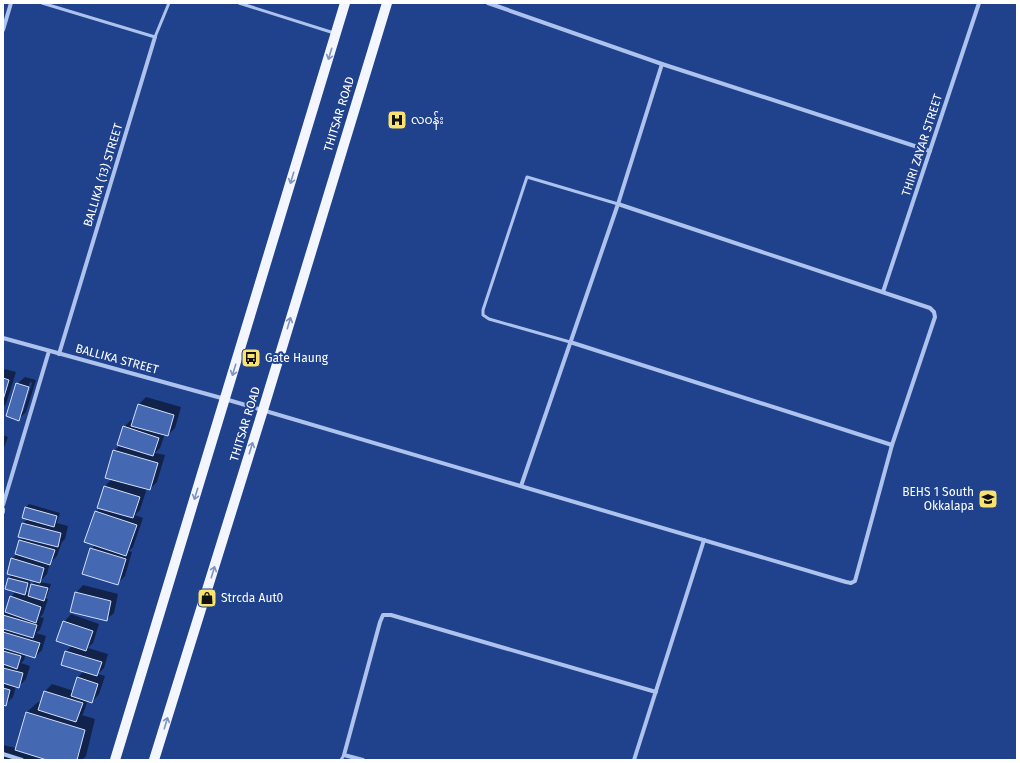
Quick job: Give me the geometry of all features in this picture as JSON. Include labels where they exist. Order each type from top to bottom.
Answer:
[{"type":"main road","points":[[115,760],[345,3]]},
{"type":"main road","name":"THITSAR ROAD","points":[[154,760],[263,410],[386,3]]},
{"type":"street","points":[[3,30],[11,3]]},
{"type":"street","points":[[488,3],[662,64],[930,151]]},
{"type":"street","name":"THIRI ZAYAR STREET","points":[[883,292],[979,3]]},
{"type":"street","name":"BALLIKA (13) STREET","points":[[59,354],[155,37]]},
{"type":"street","points":[[521,486],[618,204],[662,64]]},
{"type":"street","points":[[570,342],[892,445],[935,317],[934,312],[930,308],[618,204]]},
{"type":"street","name":"BALLIKA STREET","points":[[3,338],[225,399],[851,583],[855,581],[892,445]]},
{"type":"street","points":[[3,504],[49,351]]},
{"type":"street","points":[[634,760],[704,540]]},
{"type":"street","points":[[363,760],[344,755],[383,615],[391,615],[656,692]]},
{"type":"street","points":[[3,754],[22,760]]},
{"type":"lane","points":[[42,3],[155,37]]},
{"type":"lane","name":"BALLIKA (13) STREET","points":[[155,37],[169,3]]},
{"type":"lane","points":[[238,3],[336,33]]},
{"type":"lane","points":[[570,342],[489,319],[483,315],[483,310],[527,177],[618,204]]},
{"type":"lane","points":[[341,760],[344,755]]},
{"type":"building","points":[[3,378],[9,380],[3,400]]},
{"type":"building","points":[[16,383],[29,387],[19,421],[6,416]]},
{"type":"building","points":[[138,404],[174,415],[168,436],[131,426]]},
{"type":"building","points":[[123,426],[159,438],[153,456],[117,445]]},
{"type":"building","points":[[113,450],[158,463],[150,490],[105,478]]},
{"type":"building","points":[[104,486],[140,497],[133,518],[97,508]]},
{"type":"building","points":[[25,507],[57,516],[54,527],[22,518]]},
{"type":"building","points":[[95,511],[137,525],[126,556],[84,542]]},
{"type":"building","points":[[22,523],[61,533],[58,547],[18,537]]},
{"type":"building","points":[[19,540],[55,550],[50,565],[15,554]]},
{"type":"building","points":[[90,548],[126,559],[118,585],[82,574]]},
{"type":"building","points":[[11,558],[44,568],[40,583],[7,574]]},
{"type":"building","points":[[8,578],[28,583],[25,595],[5,589]]},
{"type":"building","points":[[31,584],[48,588],[44,601],[28,596]]},
{"type":"building","points":[[75,592],[111,601],[107,621],[70,612]]},
{"type":"building","points":[[10,596],[41,607],[36,623],[5,612]]},
{"type":"building","points":[[3,615],[37,625],[33,638],[3,629]]},
{"type":"building","points":[[63,621],[93,631],[86,651],[56,641]]},
{"type":"building","points":[[3,632],[40,643],[35,658],[3,648]]},
{"type":"building","points":[[3,651],[21,656],[17,669],[3,664]]},
{"type":"building","points":[[65,651],[102,662],[97,676],[61,665]]},
{"type":"building","points":[[3,668],[23,673],[19,688],[3,683]]},
{"type":"building","points":[[77,677],[98,684],[92,703],[71,696]]},
{"type":"building","points":[[3,688],[10,690],[6,706],[3,705]]},
{"type":"building","points":[[44,691],[83,703],[76,722],[38,710]]},
{"type":"building","points":[[26,712],[85,730],[77,760],[47,760],[15,750]]},
{"type":"place","name":"လဝန်း","points":[[397,120]]},
{"type":"place","name":"Gate Haung","points":[[251,358]]},
{"type":"place","name":"BEHS 1 South Okkalapa","points":[[988,499]]},
{"type":"place","name":"Strcda Aut0","points":[[207,598]]}]
